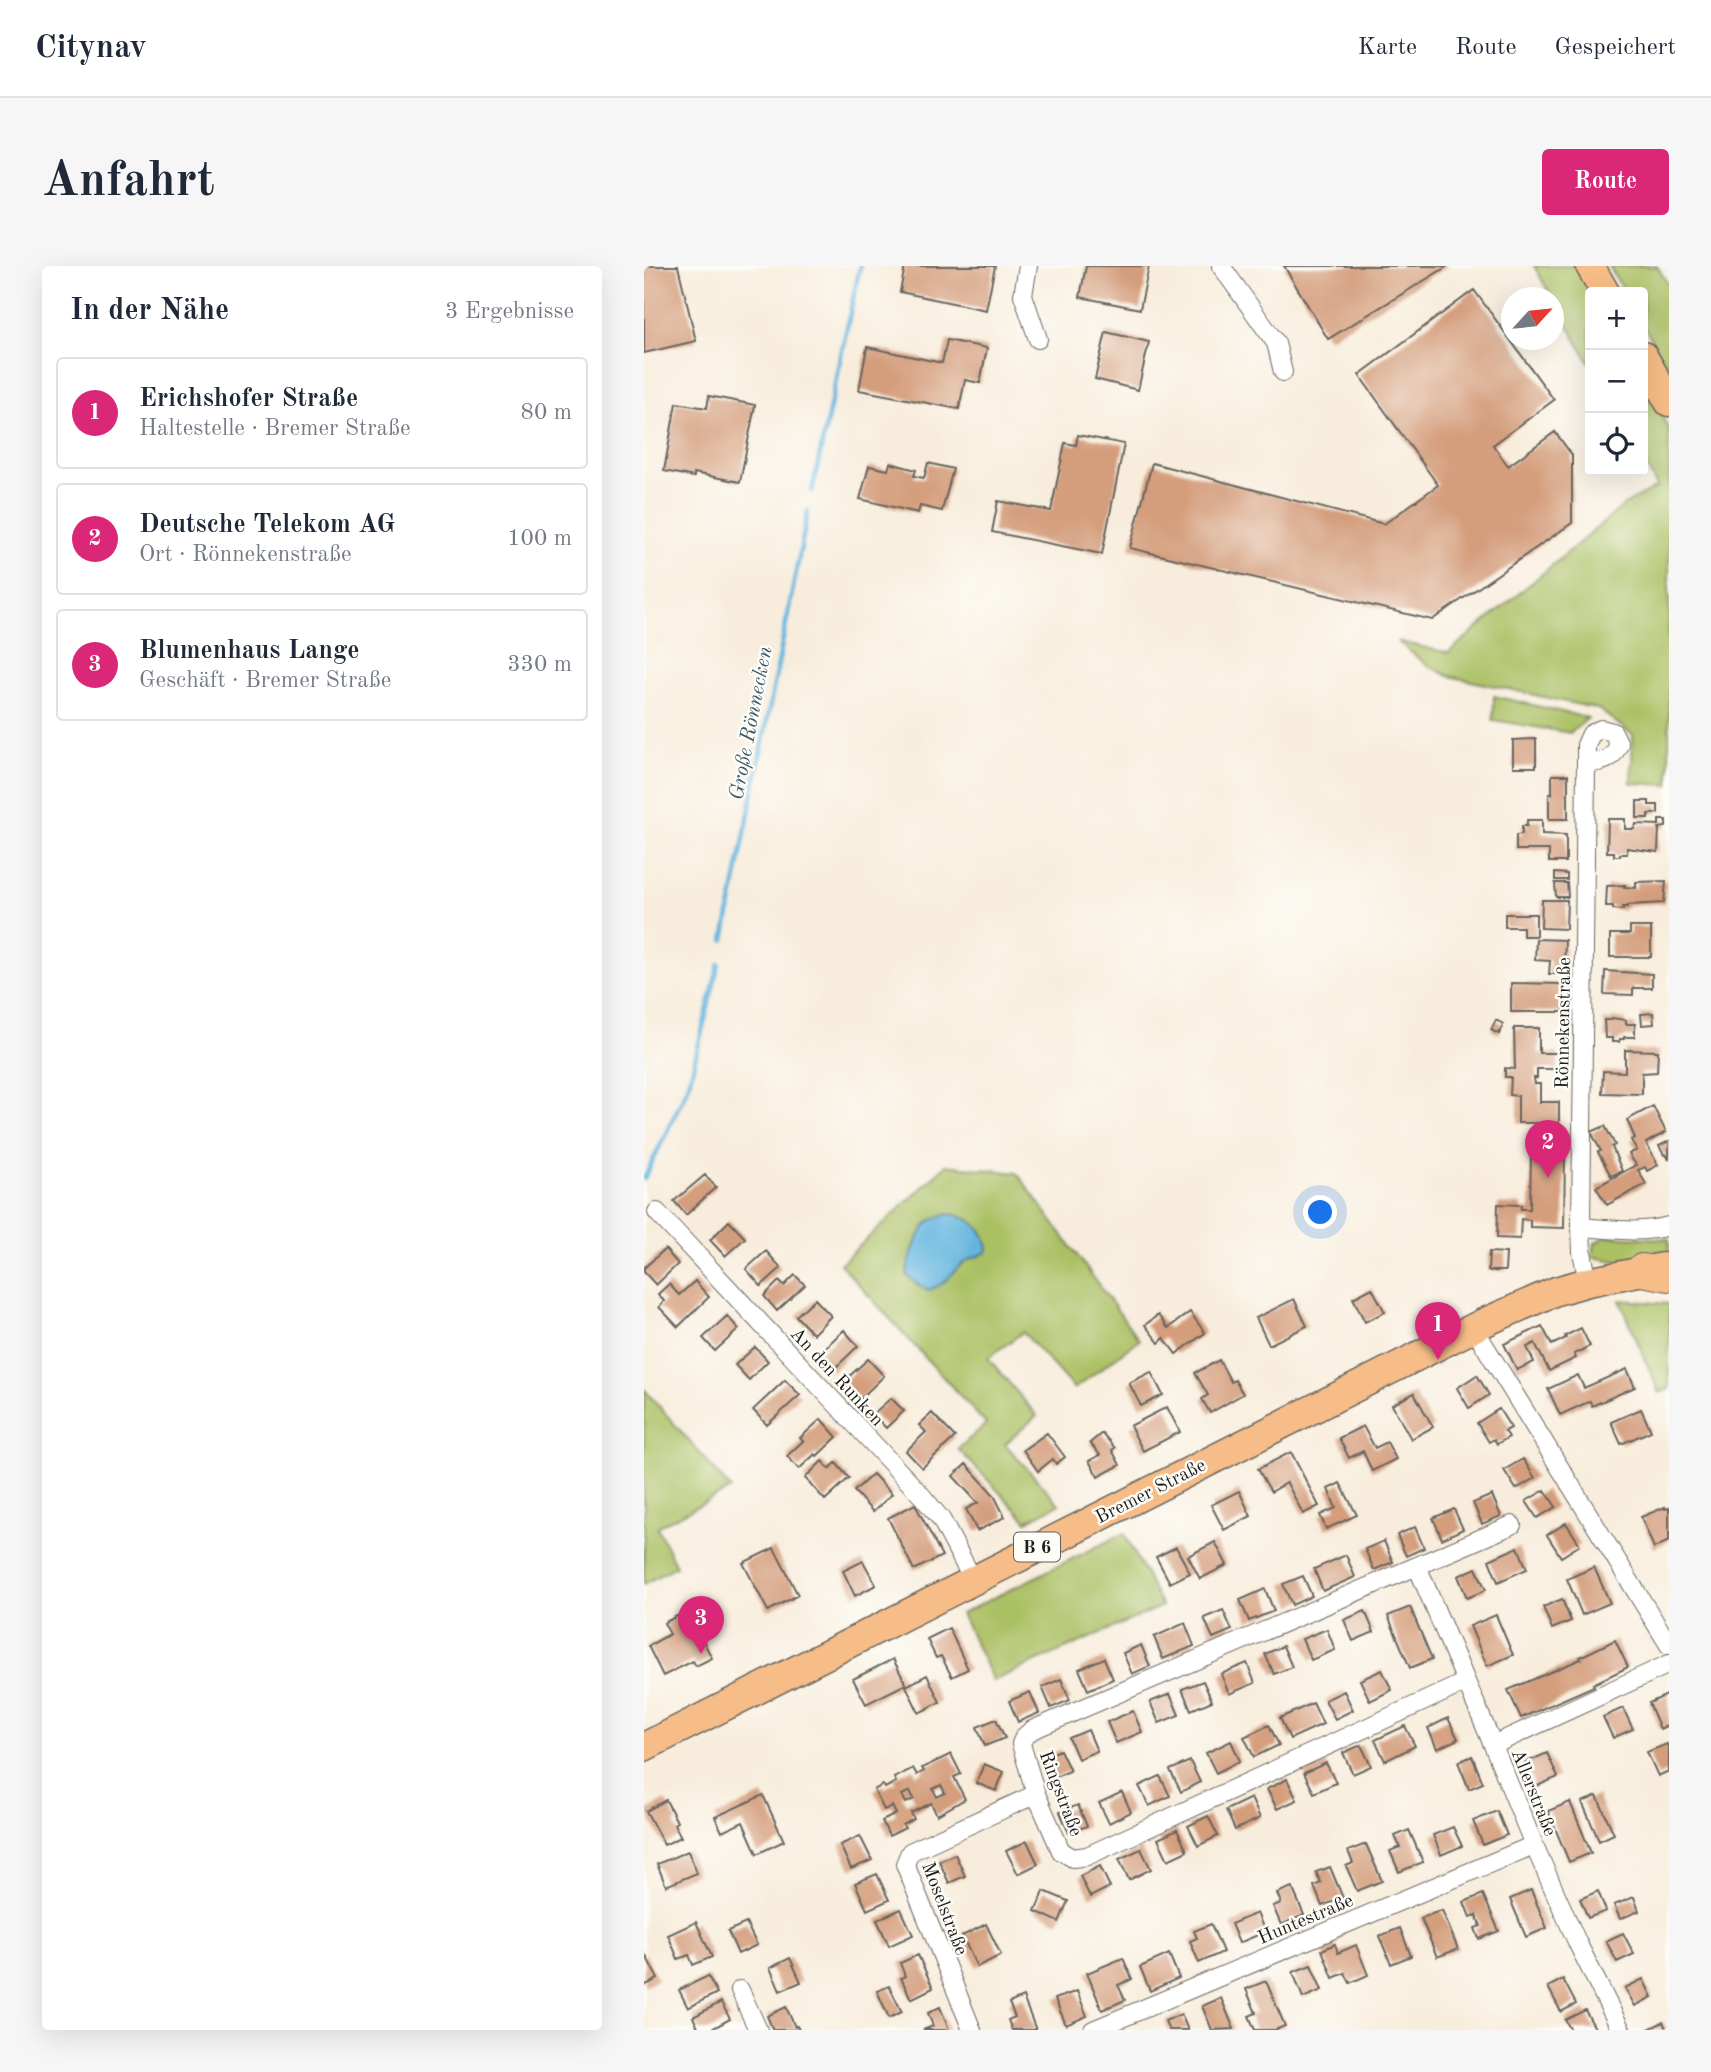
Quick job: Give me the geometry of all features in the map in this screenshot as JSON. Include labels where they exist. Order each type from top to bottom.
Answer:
[{"type":"main road","points":[[1590,266],[1602,287]]},
{"type":"main road","points":[[1648,365],[1669,402]]},
{"type":"main road","name":"Bremer Straße","points":[[644,1747],[1476,1326],[1556,1291],[1588,1282],[1660,1270]]},
{"type":"street","points":[[1028,266],[1023,295],[1038,339]]},
{"type":"street","points":[[1220,266],[1276,343],[1283,372]]},
{"type":"street","name":"Rönnekenstraße","points":[[1586,764],[1581,1252],[1588,1282]]},
{"type":"street","name":"An den Runken","points":[[657,1212],[922,1496],[941,1519],[973,1580]]},
{"type":"street","points":[[1581,1227],[1638,1231],[1669,1226]]},
{"type":"street","points":[[1476,1326],[1483,1343],[1669,1645]]},
{"type":"street","name":"Ringstraße","points":[[1465,1682],[1087,1857],[1073,1858],[1061,1851],[1036,1794],[1021,1744],[1032,1730],[1512,1525]]},
{"type":"street","points":[[1417,1566],[1493,1745]]},
{"type":"street","name":"Allerstraße","points":[[1621,2030],[1578,1944],[1493,1745],[1669,1664]]},
{"type":"street","name":"Moselstraße","points":[[972,2030],[905,1864],[910,1852],[1036,1794]]},
{"type":"street","name":"Huntestraße","points":[[1093,2030],[1132,2023],[1534,1845]]},
{"type":"street","points":[[740,1990],[758,2030]]},
{"type":"green space","points":[[1534,266],[1576,266],[1587,287],[1585,287],[1585,355],[1564,318],[1564,287],[1546,287]]},
{"type":"green space","points":[[1609,266],[1657,266],[1669,286],[1669,371],[1648,334],[1648,287],[1621,287]]},
{"type":"green space","points":[[1648,392],[1669,429],[1669,785],[1631,783],[1633,735],[1598,709],[1449,676],[1428,666],[1397,641],[1448,653],[1624,505],[1657,487],[1648,469]]},
{"type":"green space","points":[[1494,696],[1588,718],[1570,733],[1493,720]]},
{"type":"green space","points":[[946,1165],[1017,1173],[1139,1340],[1074,1389],[1023,1332],[988,1358],[1037,1416],[1005,1444],[1059,1504],[1027,1521],[958,1449],[986,1424],[840,1264]]},
{"type":"green space","points":[[1607,1236],[1669,1239],[1669,1253],[1615,1261],[1592,1257],[1595,1243]]},
{"type":"green space","points":[[1620,1300],[1669,1304],[1669,1389],[1659,1393]]},
{"type":"green space","points":[[644,1389],[731,1489],[657,1527],[676,1566],[644,1584]]},
{"type":"green space","points":[[1124,1533],[1162,1606],[993,1681],[961,1614]]},
{"type":"water","points":[[947,1214],[962,1217],[975,1224],[987,1242],[988,1250],[962,1264],[942,1284],[928,1290],[907,1275],[909,1262],[914,1246],[926,1226],[930,1221]]},
{"type":"building","points":[[644,266],[678,266],[696,341],[644,353]]},
{"type":"building","points":[[905,266],[995,266],[986,310],[900,292]]},
{"type":"building","points":[[1086,266],[1149,266],[1140,309],[1080,297]]},
{"type":"building","points":[[1284,266],[1448,266],[1328,339]]},
{"type":"building","points":[[1474,290],[1501,327],[1501,350],[1518,350],[1554,400],[1493,445],[1508,466],[1555,432],[1572,455],[1572,523],[1432,620],[1130,548],[1152,463],[1384,524],[1438,485],[1359,375]]},
{"type":"building","points":[[1106,332],[1149,342],[1138,390],[1095,379]]},
{"type":"building","points":[[947,340],[987,348],[980,383],[965,380],[959,409],[859,390],[867,347],[942,363]]},
{"type":"building","points":[[709,396],[755,405],[740,482],[694,473],[694,477],[664,471],[676,403],[707,408]]},
{"type":"building","points":[[1078,435],[1124,444],[1102,554],[992,532],[998,501],[1051,511],[1065,443],[1076,445]]},
{"type":"building","points":[[890,463],[916,470],[914,476],[924,478],[928,463],[953,469],[942,511],[920,506],[918,513],[860,499],[869,466],[888,470]]},
{"type":"building","points":[[1536,739],[1536,767],[1513,767],[1513,740]]},
{"type":"building","points":[[1552,775],[1568,775],[1568,819],[1549,819]]},
{"type":"building","points":[[1637,801],[1649,801],[1649,805],[1658,805],[1658,813],[1649,814],[1648,818],[1637,818]]},
{"type":"building","points":[[1608,819],[1625,819],[1625,829],[1634,829],[1636,824],[1659,825],[1659,820],[1666,820],[1666,827],[1659,828],[1658,852],[1627,848],[1627,854],[1614,856],[1614,852],[1607,852]]},
{"type":"building","points":[[1527,820],[1542,820],[1542,834],[1566,835],[1566,862],[1549,862],[1549,850],[1516,850],[1516,835],[1522,834],[1522,826],[1527,826]]},
{"type":"building","points":[[1555,873],[1567,874],[1567,880],[1555,880]]},
{"type":"building","points":[[1666,881],[1664,903],[1628,905],[1623,907],[1623,910],[1606,906],[1607,886],[1625,885],[1624,887],[1636,888],[1636,882]]},
{"type":"building","points":[[1555,883],[1567,883],[1568,897],[1556,897]]},
{"type":"building","points":[[1542,900],[1567,900],[1566,929],[1541,928]]},
{"type":"building","points":[[1505,914],[1536,914],[1536,936],[1523,936],[1523,927],[1505,927]]},
{"type":"building","points":[[1630,927],[1651,927],[1651,957],[1610,957],[1610,934],[1630,934]]},
{"type":"building","points":[[1536,939],[1565,940],[1564,974],[1549,974],[1550,961],[1535,960]]},
{"type":"building","points":[[1605,971],[1652,974],[1652,988],[1633,988],[1633,995],[1604,994]]},
{"type":"building","points":[[1511,983],[1563,984],[1564,1012],[1511,1012]]},
{"type":"building","points":[[1653,1013],[1654,1024],[1642,1025],[1641,1014]]},
{"type":"building","points":[[1496,1020],[1503,1024],[1499,1034],[1491,1030]]},
{"type":"building","points":[[1604,1020],[1626,1020],[1626,1024],[1635,1024],[1635,1037],[1624,1037],[1619,1042],[1605,1038]]},
{"type":"building","points":[[1514,1028],[1539,1028],[1539,1053],[1558,1053],[1558,1069],[1537,1069],[1537,1078],[1534,1078],[1535,1084],[1540,1084],[1540,1102],[1559,1102],[1559,1123],[1518,1123],[1518,1096],[1510,1095],[1511,1077],[1505,1077],[1505,1068],[1515,1069]]},
{"type":"building","points":[[1625,1050],[1658,1051],[1657,1072],[1642,1073],[1642,1094],[1602,1093],[1603,1071],[1625,1072]]},
{"type":"building","points":[[1653,1106],[1666,1132],[1646,1143],[1658,1165],[1647,1171],[1645,1167],[1638,1170],[1646,1184],[1607,1205],[1596,1187],[1636,1165],[1629,1154],[1637,1150],[1631,1140],[1635,1138],[1627,1120]]},
{"type":"building","points":[[1605,1126],[1615,1145],[1612,1147],[1622,1171],[1611,1176],[1591,1132]]},
{"type":"building","points":[[1669,1141],[1669,1160],[1659,1146]]},
{"type":"building","points":[[1531,1151],[1565,1151],[1564,1228],[1530,1227],[1530,1220],[1521,1219],[1520,1239],[1497,1238],[1498,1204],[1521,1205],[1521,1209],[1530,1209]]},
{"type":"building","points":[[705,1175],[716,1187],[686,1215],[674,1201]]},
{"type":"building","points":[[729,1221],[745,1238],[725,1256],[710,1240]]},
{"type":"building","points":[[665,1249],[678,1264],[656,1285],[644,1272],[644,1268]]},
{"type":"building","points":[[766,1251],[781,1268],[761,1286],[746,1269]]},
{"type":"building","points":[[1489,1252],[1506,1253],[1505,1271],[1488,1271]]},
{"type":"building","points":[[795,1275],[805,1285],[777,1311],[764,1296],[779,1281],[784,1286]]},
{"type":"building","points":[[695,1281],[709,1297],[678,1327],[659,1307],[664,1301],[658,1294],[669,1284],[679,1295]]},
{"type":"building","points":[[1372,1288],[1385,1312],[1365,1322],[1353,1298]]},
{"type":"building","points":[[815,1299],[831,1316],[813,1334],[796,1316]]},
{"type":"building","points":[[1294,1299],[1307,1326],[1269,1345],[1256,1318]]},
{"type":"building","points":[[1190,1312],[1205,1333],[1176,1354],[1164,1338],[1159,1343],[1145,1325],[1158,1315],[1168,1328]]},
{"type":"building","points":[[727,1316],[739,1329],[715,1351],[703,1338]]},
{"type":"building","points":[[1542,1326],[1552,1345],[1581,1328],[1590,1346],[1574,1354],[1576,1358],[1549,1371],[1535,1343],[1527,1347],[1534,1362],[1517,1370],[1504,1344]]},
{"type":"building","points":[[844,1330],[858,1346],[832,1371],[817,1355]]},
{"type":"building","points":[[755,1347],[768,1361],[749,1380],[735,1365]]},
{"type":"building","points":[[868,1359],[884,1376],[859,1400],[843,1382]]},
{"type":"building","points":[[1219,1360],[1231,1382],[1235,1380],[1243,1394],[1210,1413],[1202,1399],[1208,1395],[1195,1373]]},
{"type":"building","points":[[1627,1369],[1635,1387],[1592,1406],[1590,1401],[1560,1415],[1548,1389],[1578,1375],[1584,1388]]},
{"type":"building","points":[[1151,1372],[1163,1395],[1141,1406],[1129,1383]]},
{"type":"building","points":[[1477,1375],[1489,1395],[1469,1408],[1457,1388]]},
{"type":"building","points":[[785,1380],[800,1395],[767,1425],[753,1410]]},
{"type":"building","points":[[1414,1393],[1433,1427],[1411,1439],[1392,1405]]},
{"type":"building","points":[[891,1398],[904,1411],[886,1428],[873,1414]]},
{"type":"building","points":[[1167,1407],[1180,1432],[1143,1451],[1130,1426]]},
{"type":"building","points":[[1499,1409],[1511,1428],[1505,1431],[1509,1437],[1497,1444],[1494,1439],[1489,1442],[1477,1423]]},
{"type":"building","points":[[1641,1409],[1651,1431],[1621,1444],[1611,1422]]},
{"type":"building","points":[[932,1413],[955,1437],[922,1468],[906,1451],[926,1432],[919,1425]]},
{"type":"building","points":[[821,1419],[837,1437],[799,1469],[787,1456],[803,1441],[800,1438]]},
{"type":"building","points":[[1363,1426],[1375,1448],[1387,1442],[1396,1459],[1372,1471],[1363,1451],[1349,1458],[1339,1438]]},
{"type":"building","points":[[1047,1433],[1065,1457],[1056,1464],[1053,1459],[1038,1471],[1023,1450]]},
{"type":"building","points":[[1102,1433],[1115,1448],[1112,1450],[1120,1465],[1098,1477],[1089,1461],[1100,1455],[1090,1443]]},
{"type":"building","points":[[1291,1452],[1319,1506],[1303,1514],[1287,1483],[1271,1492],[1258,1469]]},
{"type":"building","points":[[1523,1459],[1535,1478],[1516,1489],[1504,1470]]},
{"type":"building","points":[[822,1461],[829,1469],[836,1463],[849,1478],[825,1500],[805,1478]]},
{"type":"building","points":[[966,1464],[994,1495],[1005,1517],[977,1531],[966,1509],[978,1503],[953,1476]]},
{"type":"building","points":[[873,1474],[892,1494],[873,1512],[854,1491]]},
{"type":"building","points":[[1340,1483],[1357,1515],[1326,1529],[1320,1515],[1336,1508],[1328,1489]]},
{"type":"building","points":[[1545,1490],[1556,1507],[1537,1518],[1526,1501]]},
{"type":"building","points":[[1239,1491],[1251,1516],[1224,1530],[1211,1505]]},
{"type":"building","points":[[1492,1495],[1501,1516],[1482,1524],[1473,1503]]},
{"type":"building","points":[[915,1504],[942,1556],[914,1570],[888,1518]]},
{"type":"building","points":[[1665,1507],[1669,1508],[1669,1541],[1654,1548],[1641,1517]]},
{"type":"building","points":[[1454,1509],[1463,1529],[1442,1539],[1433,1518]]},
{"type":"building","points":[[1566,1523],[1580,1545],[1561,1557],[1547,1535]]},
{"type":"building","points":[[1415,1527],[1424,1548],[1406,1556],[1397,1535]]},
{"type":"building","points":[[1384,1541],[1393,1562],[1374,1570],[1365,1549]]},
{"type":"building","points":[[1215,1542],[1227,1565],[1200,1579],[1188,1556]]},
{"type":"building","points":[[1176,1547],[1190,1573],[1170,1583],[1156,1557]]},
{"type":"building","points":[[1518,1547],[1527,1569],[1498,1582],[1489,1560]]},
{"type":"building","points":[[774,1548],[798,1595],[768,1611],[743,1563]]},
{"type":"building","points":[[1346,1555],[1355,1577],[1323,1591],[1314,1569]]},
{"type":"building","points":[[863,1561],[876,1585],[855,1596],[843,1571]]},
{"type":"building","points":[[1594,1567],[1610,1603],[1582,1615],[1567,1579]]},
{"type":"building","points":[[1476,1568],[1486,1590],[1467,1598],[1458,1576]]},
{"type":"building","points":[[1303,1576],[1312,1596],[1292,1605],[1283,1584]]},
{"type":"building","points":[[1265,1589],[1274,1611],[1249,1621],[1240,1600]]},
{"type":"building","points":[[1562,1599],[1571,1621],[1552,1629],[1543,1607]]},
{"type":"building","points":[[1410,1607],[1432,1659],[1410,1668],[1388,1616]]},
{"type":"building","points":[[690,1609],[712,1658],[696,1666],[693,1661],[663,1676],[648,1646],[670,1634],[664,1623]]},
{"type":"building","points":[[1223,1610],[1232,1630],[1213,1638],[1204,1618]]},
{"type":"building","points":[[1365,1611],[1374,1632],[1353,1641],[1344,1620]]},
{"type":"building","points":[[1496,1615],[1513,1655],[1487,1666],[1470,1626]]},
{"type":"building","points":[[1185,1623],[1194,1646],[1163,1659],[1154,1637]]},
{"type":"building","points":[[949,1628],[968,1669],[952,1677],[941,1656],[936,1658],[927,1639]]},
{"type":"building","points":[[1327,1629],[1335,1650],[1311,1660],[1302,1639]]},
{"type":"building","points":[[1615,1640],[1628,1667],[1593,1684],[1594,1686],[1521,1718],[1508,1690],[1581,1659],[1580,1657]]},
{"type":"building","points":[[1141,1645],[1150,1666],[1132,1674],[1123,1653]]},
{"type":"building","points":[[1283,1646],[1292,1667],[1274,1674],[1265,1654]]},
{"type":"building","points":[[1104,1658],[1113,1679],[1088,1690],[1079,1669]]},
{"type":"building","points":[[893,1659],[906,1684],[866,1704],[853,1679]]},
{"type":"building","points":[[1247,1663],[1255,1683],[1229,1694],[1221,1674]]},
{"type":"building","points":[[1382,1670],[1392,1690],[1370,1701],[1360,1680]]},
{"type":"building","points":[[927,1675],[940,1702],[919,1713],[906,1686]]},
{"type":"building","points":[[1061,1679],[1070,1700],[1051,1708],[1042,1687]]},
{"type":"building","points":[[1203,1681],[1212,1701],[1191,1710],[1182,1689]]},
{"type":"building","points":[[1344,1691],[1353,1710],[1335,1719],[1325,1700]]},
{"type":"building","points":[[1030,1692],[1039,1713],[1018,1722],[1009,1701]]},
{"type":"building","points":[[1170,1694],[1179,1715],[1159,1723],[1150,1702]]},
{"type":"building","points":[[1669,1694],[1669,1725],[1660,1729],[1649,1703]]},
{"type":"building","points":[[1313,1703],[1323,1724],[1290,1739],[1280,1718]]},
{"type":"building","points":[[1623,1708],[1633,1729],[1613,1738],[1603,1717]]},
{"type":"building","points":[[1133,1711],[1142,1732],[1116,1743],[1107,1722]]},
{"type":"building","points":[[1448,1718],[1458,1739],[1437,1749],[1428,1728]]},
{"type":"building","points":[[996,1719],[1005,1738],[985,1746],[977,1727]]},
{"type":"building","points":[[1269,1725],[1279,1745],[1254,1757],[1244,1737]]},
{"type":"building","points":[[1405,1726],[1415,1746],[1385,1761],[1375,1740]]},
{"type":"building","points":[[1088,1730],[1097,1751],[1078,1759],[1069,1738]]},
{"type":"building","points":[[1231,1741],[1240,1761],[1216,1773],[1206,1753]]},
{"type":"building","points":[[1667,1744],[1669,1771],[1658,1776],[1647,1752]]},
{"type":"building","points":[[1361,1745],[1371,1766],[1353,1774],[1343,1753]]},
{"type":"building","points":[[1060,1750],[1070,1771],[1048,1780],[1039,1759]]},
{"type":"building","points":[[1547,1753],[1558,1777],[1535,1787],[1525,1763]]},
{"type":"building","points":[[951,1754],[961,1774],[954,1777],[965,1799],[937,1815],[931,1803],[911,1813],[914,1819],[903,1825],[905,1828],[889,1836],[882,1821],[896,1814],[892,1806],[884,1810],[874,1790],[896,1782],[894,1778],[913,1768],[917,1775],[924,1771],[922,1768]],"holes":[[[941,1785],[945,1793],[937,1797],[933,1789]],[[910,1791],[914,1799],[906,1803],[902,1795]]]},
{"type":"building","points":[[1472,1756],[1483,1783],[1469,1789],[1458,1762]]},
{"type":"building","points":[[1190,1761],[1200,1782],[1181,1792],[1170,1770]]},
{"type":"building","points":[[1326,1763],[1336,1783],[1314,1793],[1304,1773]]},
{"type":"building","points":[[984,1764],[1004,1772],[996,1791],[976,1783]]},
{"type":"building","points":[[1160,1776],[1170,1796],[1149,1806],[1139,1786]]},
{"type":"building","points":[[1287,1779],[1297,1800],[1277,1809],[1267,1789]]},
{"type":"building","points":[[1122,1792],[1131,1812],[1109,1823],[1099,1803]]},
{"type":"building","points":[[763,1795],[784,1841],[757,1854],[743,1822],[722,1832],[715,1817]]},
{"type":"building","points":[[1597,1796],[1614,1834],[1599,1841],[1582,1802]]},
{"type":"building","points":[[1251,1798],[1260,1818],[1235,1830],[1226,1810]]},
{"type":"building","points":[[666,1800],[681,1837],[664,1845],[646,1811]]},
{"type":"building","points":[[1570,1802],[1591,1853],[1569,1862],[1548,1811]]},
{"type":"building","points":[[1078,1805],[1087,1826],[1069,1833],[1060,1812]]},
{"type":"building","points":[[1497,1811],[1507,1835],[1483,1845],[1473,1821]]},
{"type":"building","points":[[1208,1816],[1218,1836],[1198,1846],[1188,1826]]},
{"type":"building","points":[[1453,1827],[1462,1846],[1441,1855],[1433,1835]]},
{"type":"building","points":[[1177,1830],[1187,1851],[1168,1860],[1158,1839]]},
{"type":"building","points":[[1409,1830],[1423,1862],[1399,1872],[1390,1851],[1400,1847],[1395,1836]]},
{"type":"building","points":[[860,1836],[872,1860],[851,1869],[840,1845]]},
{"type":"building","points":[[1027,1841],[1038,1864],[1018,1874],[1006,1851]]},
{"type":"building","points":[[1366,1844],[1382,1881],[1357,1891],[1346,1866],[1353,1863],[1348,1851]]},
{"type":"building","points":[[1141,1849],[1151,1869],[1129,1880],[1119,1859]]},
{"type":"building","points":[[688,1851],[697,1873],[666,1886],[657,1864]]},
{"type":"building","points":[[955,1854],[965,1876],[949,1883],[939,1861]]},
{"type":"building","points":[[1100,1866],[1110,1887],[1090,1897],[1080,1876]]},
{"type":"building","points":[[1330,1867],[1343,1898],[1322,1906],[1314,1886],[1321,1883],[1316,1872]]},
{"type":"building","points":[[877,1874],[889,1900],[867,1910],[855,1883]]},
{"type":"building","points":[[1292,1887],[1304,1915],[1281,1925],[1273,1906],[1281,1903],[1277,1893]]},
{"type":"building","points":[[1531,1890],[1547,1928],[1526,1937],[1510,1899]]},
{"type":"building","points":[[1044,1891],[1068,1901],[1059,1922],[1035,1911]]},
{"type":"building","points":[[1598,1891],[1606,1911],[1588,1918],[1580,1899]]},
{"type":"building","points":[[1483,1894],[1499,1931],[1479,1939],[1475,1928],[1481,1926],[1476,1915],[1470,1917],[1464,1902]]},
{"type":"building","points":[[1634,1897],[1639,1911],[1620,1919],[1614,1905]]},
{"type":"building","points":[[901,1909],[913,1935],[889,1946],[877,1920]]},
{"type":"building","points":[[1442,1910],[1458,1949],[1437,1957],[1421,1918]]},
{"type":"building","points":[[1257,1913],[1265,1932],[1239,1943],[1231,1924]]},
{"type":"building","points":[[696,1922],[712,1957],[693,1965],[689,1955],[678,1959],[668,1935]]},
{"type":"building","points":[[746,1923],[757,1945],[738,1954],[728,1931]]},
{"type":"building","points":[[986,1924],[1001,1955],[977,1967],[962,1936]]},
{"type":"building","points":[[1211,1924],[1223,1952],[1199,1963],[1190,1941],[1197,1938],[1194,1931]]},
{"type":"building","points":[[1400,1928],[1411,1956],[1391,1964],[1379,1936]]},
{"type":"building","points":[[1623,1933],[1634,1954],[1617,1962],[1606,1941]]},
{"type":"building","points":[[1335,1944],[1338,1953],[1356,1945],[1368,1975],[1350,1983],[1345,1973],[1333,1978],[1322,1950]]},
{"type":"building","points":[[644,1952],[658,1979],[644,1986]]},
{"type":"building","points":[[1169,1954],[1179,1978],[1150,1991],[1140,1967]]},
{"type":"building","points":[[918,1955],[933,1988],[911,1999],[901,1978],[905,1976],[900,1963]]},
{"type":"building","points":[[790,1958],[801,1982],[780,1991],[770,1968]]},
{"type":"building","points":[[1123,1958],[1132,1979],[1118,1985],[1125,2000],[1102,2010],[1087,1973]]},
{"type":"building","points":[[1311,1965],[1322,1990],[1303,1998],[1293,1972]]},
{"type":"building","points":[[708,1976],[717,1993],[688,2008],[679,1990]]},
{"type":"building","points":[[1563,1979],[1576,2004],[1561,2012],[1548,1987]]},
{"type":"building","points":[[1643,1979],[1652,1997],[1635,2006],[1625,1988]]},
{"type":"building","points":[[1266,1981],[1285,2026],[1275,2030],[1255,2030],[1249,2016],[1256,2013],[1246,1989]]},
{"type":"building","points":[[889,1986],[902,2012],[889,2018],[877,1991]]},
{"type":"building","points":[[1077,1991],[1087,2016],[1066,2025],[1055,1999]]},
{"type":"building","points":[[1023,1997],[1036,2030],[1012,2030],[1008,2020],[1015,2017],[1009,2003]]},
{"type":"building","points":[[1221,1998],[1234,2029],[1212,2030],[1202,2006]]},
{"type":"building","points":[[721,2002],[730,2019],[710,2030],[699,2030],[693,2017]]},
{"type":"building","points":[[786,2007],[799,2030],[773,2030],[767,2016]]},
{"type":"building","points":[[940,2007],[949,2030],[923,2030],[933,2026],[928,2013]]},
{"type":"building","points":[[1585,2010],[1596,2030],[1571,2030],[1565,2020]]},
{"type":"building","points":[[1181,2014],[1188,2030],[1169,2030],[1165,2021]]},
{"type":"building","points":[[1663,2022],[1667,2030],[1647,2030]]},
{"type":"waterway","name":"Große Rönnecken","points":[[812,491],[860,266]]},
{"type":"waterway","name":"Große Rönnecken","points":[[724,940],[808,511]]},
{"type":"waterway","name":"Große Rönnecken","points":[[644,1179],[688,1087],[719,964]]},
{"type":"place","name":"Deutsche Telekom AG","points":[[1548,1178]]},
{"type":"place","name":"Erichshofer Straße","points":[[1438,1360]]},
{"type":"place","name":"Blumenhaus Lange","points":[[701,1654]]}]
